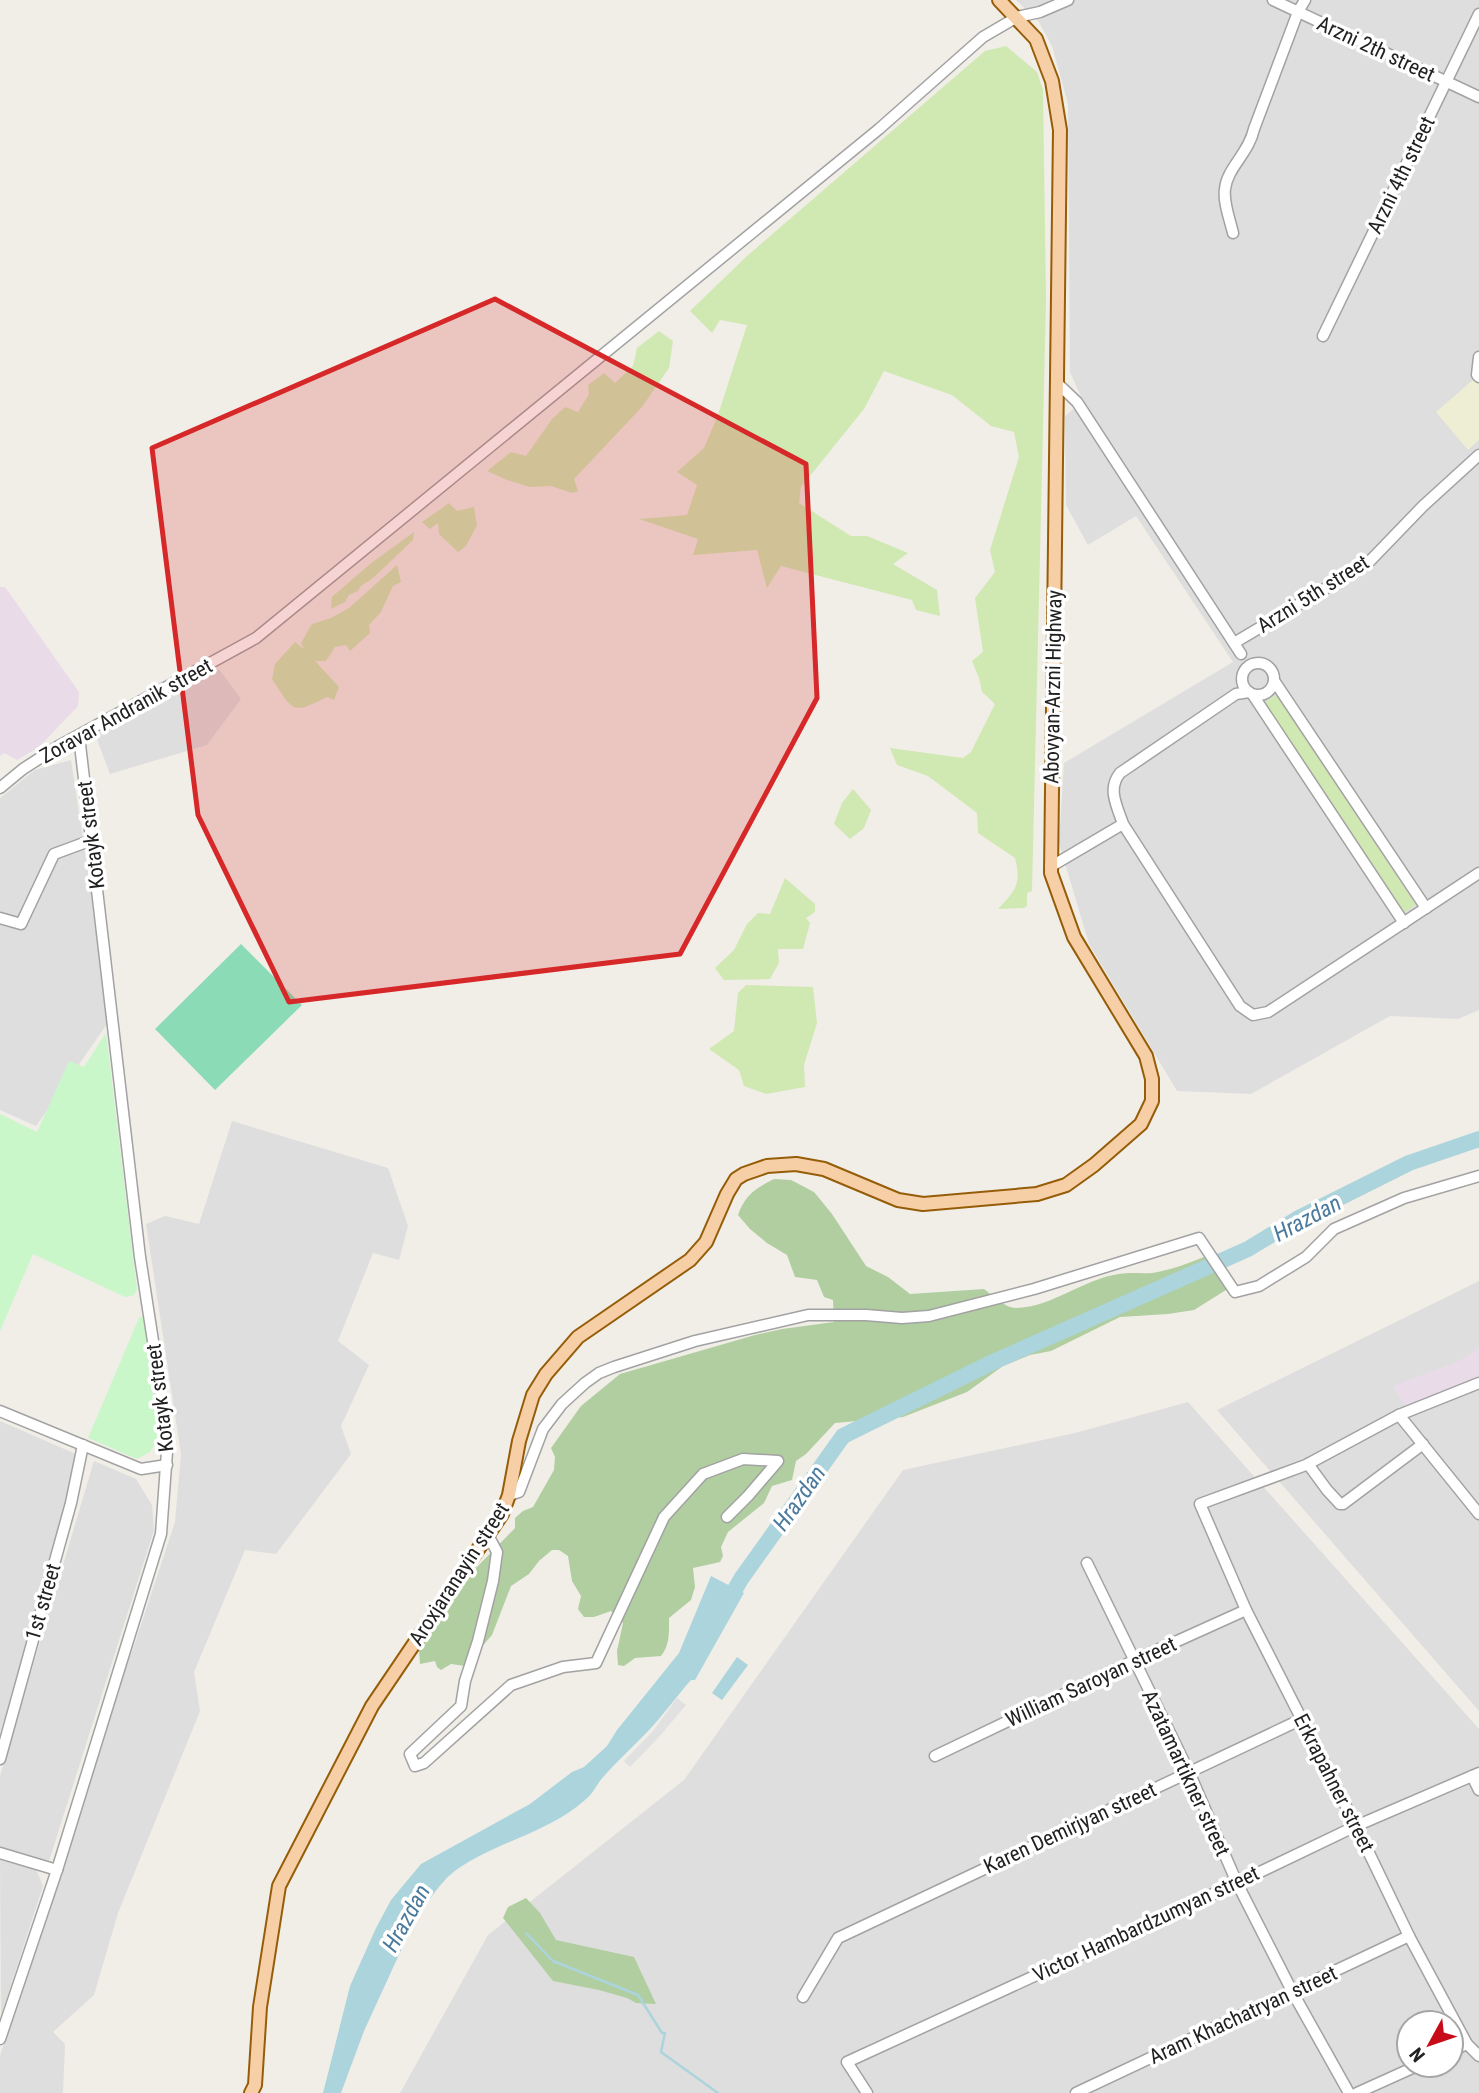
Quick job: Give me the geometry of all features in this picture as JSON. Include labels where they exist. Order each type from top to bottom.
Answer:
[{"type":"main road","name":"Abovyan-Arzni Highway","points":[[923,1204],[1037,1194],[1066,1185],[1094,1166],[1141,1124],[1152,1101],[1152,1079],[1146,1056],[1074,937],[1050,867],[1060,130],[1052,81],[1036,39],[999,0]]},
{"type":"main road","name":"Aroxjaranayin street","points":[[251,2093],[255,2085],[260,2007],[279,1886],[372,1706],[502,1514],[509,1495],[519,1440],[533,1395],[546,1374],[578,1337],[690,1260],[706,1242],[736,1179],[750,1171],[767,1166],[796,1164],[824,1169],[898,1200],[923,1204]]},
{"type":"street","name":"Zoravar Andranik street","points":[[0,788],[41,757],[256,638],[869,138],[983,37],[1017,17],[1040,12],[1068,0]]},
{"type":"street","name":"Arzni 2th street","points":[[1273,0],[1479,97]]},
{"type":"street","points":[[1233,233],[1224,191],[1228,176],[1251,143],[1298,12],[1305,0]]},
{"type":"street","name":"Arzni 4th street","points":[[1323,336],[1479,14]]},
{"type":"street","points":[[1479,357],[1479,377]]},
{"type":"street","points":[[1056,382],[1077,402],[1241,654]]},
{"type":"street","name":"Arzni 5th street","points":[[1234,643],[1368,563],[1423,506],[1479,455]]},
{"type":"street","points":[[1404,923],[1248,690],[1244,671],[1248,666],[1261,663],[1272,670],[1275,682],[1426,908]]},
{"type":"street","points":[[1275,682],[1265,694],[1248,690],[1236,694],[1120,773],[1115,779],[1112,792],[1123,824],[1240,1006],[1253,1015],[1268,1012],[1479,873]]},
{"type":"street","name":"Kotayk street","points":[[0,2039],[57,1870],[161,1534],[167,1465],[167,1438],[140,1256],[79,736]]},
{"type":"street","points":[[1050,867],[1123,824]]},
{"type":"street","points":[[0,918],[21,925],[54,854],[92,840]]},
{"type":"street","points":[[509,1495],[519,1492],[543,1429],[562,1404],[585,1382],[614,1367],[695,1341],[808,1315],[902,1318],[929,1316],[1034,1289],[1199,1238],[1236,1292],[1259,1286],[1306,1257],[1334,1229],[1404,1198],[1479,1176]]},
{"type":"street","points":[[1423,1444],[1343,1504],[1327,1490],[1308,1464],[1399,1415],[1479,1383]]},
{"type":"street","points":[[0,1411],[141,1469],[167,1465]]},
{"type":"street","points":[[1399,1415],[1479,1514]]},
{"type":"street","name":"1st street","points":[[0,1759],[71,1503],[83,1445]]},
{"type":"street","points":[[488,1535],[497,1552],[493,1581],[465,1681],[461,1706],[410,1754],[415,1766],[424,1763],[511,1685],[563,1667],[596,1663],[664,1517],[703,1474],[743,1460],[778,1461],[727,1517]]},
{"type":"street","name":"Erkrapahner street","points":[[1308,1464],[1200,1504],[1247,1610],[1409,1936],[1467,2043],[1479,2056]]},
{"type":"street","name":"Azatamartikner street","points":[[1087,1563],[1189,1772],[1237,1883],[1293,1993],[1349,2093]]},
{"type":"street","name":"William Saroyan street","points":[[936,1756],[1133,1661],[1247,1610]]},
{"type":"street","name":"Karen Demirjyan street","points":[[803,1997],[838,1938],[1302,1719]]},
{"type":"street","points":[[1475,1775],[1479,1790]]},
{"type":"street","name":"Victor Hambardzumyan street","points":[[867,2093],[847,2062],[1356,1826],[1475,1775]]},
{"type":"street","points":[[0,1853],[57,1870]]},
{"type":"street","name":"Aram Khachatryan street","points":[[1076,2093],[1409,1936]]},
{"type":"street","points":[[1357,2093],[1395,2076]]},
{"type":"highlighted area","points":[[495,299],[806,464],[817,698],[680,954],[289,1002],[198,815],[152,448]]},
{"type":"shaded area","points":[[1016,0],[1479,0],[1479,1010],[1458,1019],[1390,1016],[1251,1094],[1177,1091],[1089,944],[1059,843],[1064,763],[1233,662],[1136,516],[1088,545],[1066,505],[1065,416],[1083,401],[1070,372],[1068,104],[1052,46],[1039,22]]},
{"type":"shaded area","points":[[0,587],[5,587],[79,692],[78,706],[39,747],[17,760],[4,753],[0,756]]},
{"type":"shaded area","points":[[219,669],[241,699],[207,745],[110,774],[95,734]]},
{"type":"shaded area","points":[[71,760],[107,1024],[36,1126],[0,1110],[0,798],[35,770]]},
{"type":"shaded area","points":[[232,1121],[388,1168],[408,1226],[399,1260],[373,1253],[338,1341],[369,1365],[341,1426],[351,1454],[276,1554],[245,1550],[194,1672],[200,1711],[118,1913],[94,1995],[53,2032],[65,2044],[63,2093],[0,2093],[0,2056],[123,1667],[132,1652],[175,1522],[181,1454],[146,1224],[165,1216],[199,1224]]},
{"type":"shaded area","points":[[1479,1281],[1479,1711],[1217,1410]]},
{"type":"shaded area","points":[[1479,1348],[1479,1377],[1405,1406],[1393,1386],[1457,1362]]},
{"type":"shaded area","points":[[1188,1402],[1479,1729],[1479,2093],[400,2093],[488,1935],[684,1780],[903,1470],[1075,1433]]},
{"type":"shaded area","points":[[0,1421],[78,1455],[29,1644],[0,1732]]},
{"type":"shaded area","points":[[94,1461],[136,1479],[152,1505],[154,1530],[49,1861],[0,1847],[0,1776]]},
{"type":"shaded area","points":[[677,1698],[686,1705],[630,1767],[624,1761],[653,1731]]},
{"type":"shaded area","points":[[0,1858],[36,1869],[43,1886],[1,2016]]},
{"type":"green space","points":[[1006,46],[1037,72],[1043,90],[1046,301],[1032,891],[1027,893],[1027,906],[1024,908],[998,909],[1009,897],[1017,881],[1015,858],[978,833],[977,813],[928,776],[897,765],[890,748],[963,758],[971,752],[995,704],[982,692],[972,661],[983,652],[975,598],[995,572],[990,550],[1019,457],[1014,432],[991,426],[952,395],[884,371],[864,409],[801,487],[799,503],[851,536],[867,536],[908,553],[893,564],[937,590],[940,616],[916,610],[912,600],[781,566],[767,588],[757,550],[693,555],[698,539],[639,519],[687,515],[697,485],[677,472],[704,448],[718,415],[747,325],[720,320],[712,333],[690,311],[747,256],[985,51]]},
{"type":"green space","points":[[659,331],[673,341],[669,368],[642,407],[574,479],[578,491],[572,493],[551,486],[530,487],[487,471],[511,452],[526,456],[552,419],[565,407],[578,412],[589,394],[588,385],[604,373],[615,383],[633,366],[637,348]]},
{"type":"green space","points":[[1474,379],[1479,385],[1479,440],[1468,450],[1436,412]]},
{"type":"green space","points":[[449,503],[457,511],[474,507],[477,525],[466,546],[458,552],[439,534],[438,523],[430,529],[422,522]]},
{"type":"green space","points":[[414,532],[413,540],[373,578],[349,595],[345,602],[331,609],[332,597],[370,564]]},
{"type":"green space","points":[[397,565],[401,582],[393,586],[381,612],[369,625],[370,633],[350,651],[346,645],[335,647],[326,661],[315,661],[339,687],[334,700],[327,697],[306,707],[294,707],[284,698],[272,679],[275,664],[295,642],[304,649],[301,643],[312,624],[349,608]]},
{"type":"green space","points":[[1278,694],[1416,905],[1403,913],[1265,702]]},
{"type":"green space","points":[[853,789],[871,810],[864,828],[850,839],[834,824],[842,803]]},
{"type":"green space","points":[[785,878],[815,904],[815,912],[806,918],[810,923],[803,949],[778,949],[779,963],[770,979],[724,980],[715,968],[734,950],[747,924],[758,913],[770,914]]},
{"type":"green space","points":[[241,944],[302,1005],[215,1090],[155,1029]]},
{"type":"green space","points":[[746,985],[813,987],[817,1023],[804,1065],[805,1087],[766,1094],[744,1086],[739,1070],[709,1049],[734,1031],[738,993]]},
{"type":"green space","points":[[106,1033],[137,1289],[134,1295],[125,1297],[33,1254],[0,1331],[0,1114],[37,1132],[69,1061],[84,1067]]},
{"type":"green space","points":[[774,1179],[791,1180],[814,1192],[866,1266],[888,1277],[910,1294],[984,1289],[999,1301],[1016,1308],[1043,1303],[1106,1277],[1123,1273],[1159,1272],[1204,1257],[1224,1281],[1226,1290],[1194,1310],[1120,1317],[1051,1351],[1030,1355],[1003,1366],[967,1392],[903,1417],[835,1423],[796,1461],[792,1480],[772,1486],[764,1503],[728,1532],[721,1547],[723,1556],[720,1562],[693,1568],[695,1587],[691,1600],[669,1618],[667,1643],[661,1656],[635,1658],[624,1666],[618,1665],[617,1651],[623,1623],[611,1611],[594,1617],[584,1617],[578,1609],[581,1596],[572,1581],[568,1556],[559,1550],[552,1550],[529,1574],[511,1586],[492,1635],[465,1666],[451,1664],[441,1670],[435,1661],[420,1664],[419,1650],[476,1568],[515,1528],[515,1518],[533,1507],[554,1470],[555,1457],[551,1448],[581,1406],[620,1374],[755,1335],[834,1322],[833,1300],[824,1297],[817,1280],[795,1277],[787,1255],[767,1243],[738,1215],[752,1193]]},
{"type":"green space","points":[[144,1316],[158,1439],[150,1452],[137,1459],[88,1438],[139,1318]]},
{"type":"green space","points":[[526,1898],[540,1913],[556,1940],[634,1957],[656,2004],[636,2003],[599,1990],[553,1981],[503,1918],[508,1907]]},
{"type":"water","points":[[711,1576],[744,1593],[695,1680],[691,1680],[655,1723],[602,1778],[591,1794],[570,1812],[481,1855],[445,1880],[414,1922],[364,2031],[341,2093],[323,2093],[350,1986],[391,1900],[421,1864],[530,1804],[572,1772],[584,1767],[607,1746],[679,1653]]},
{"type":"water","points":[[737,1657],[748,1665],[722,1700],[712,1693]]},
{"type":"waterway","name":"Hrazdan","points":[[725,1607],[741,1579],[843,1436],[993,1362],[1248,1249],[1297,1219],[1409,1163],[1479,1139]]},
{"type":"waterway","points":[[526,1933],[553,1961],[638,1995],[662,2033],[665,2033],[661,2052],[718,2093]]}]
